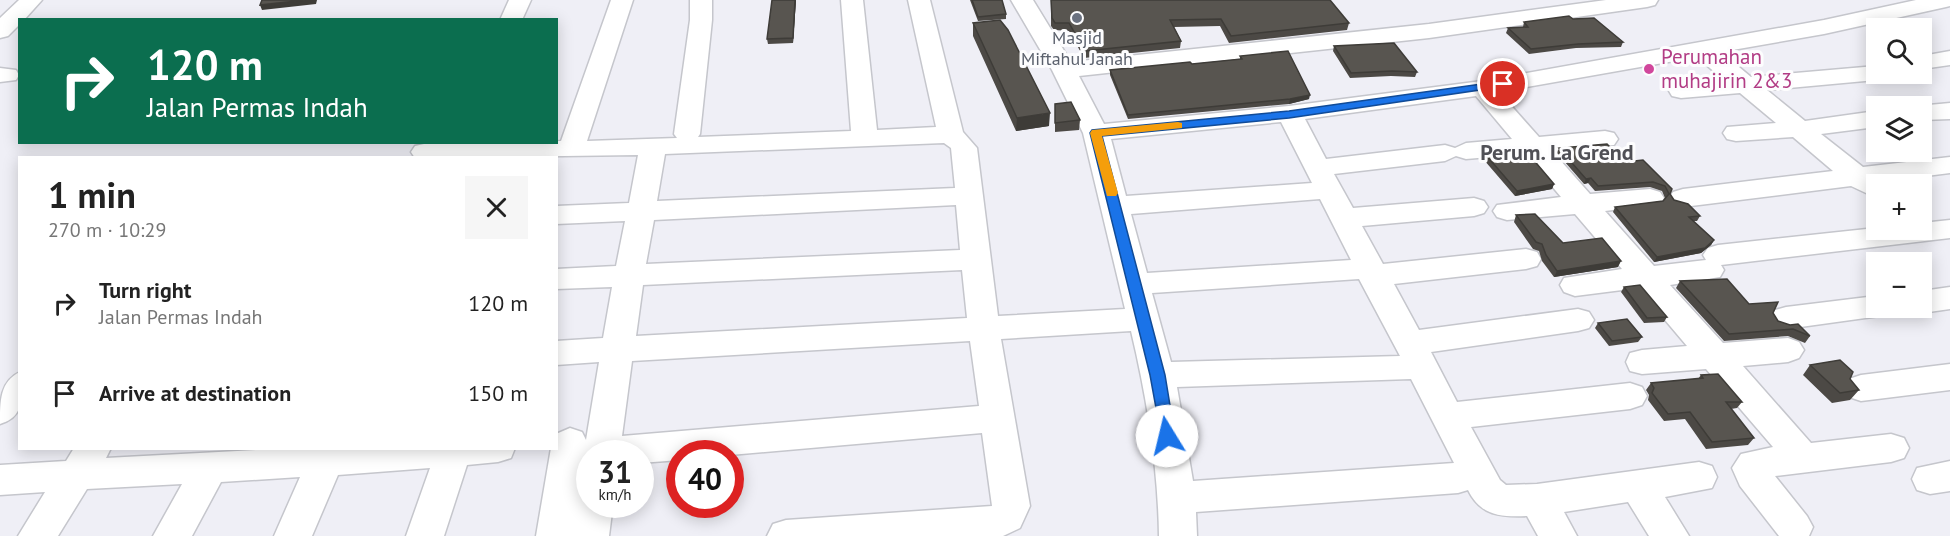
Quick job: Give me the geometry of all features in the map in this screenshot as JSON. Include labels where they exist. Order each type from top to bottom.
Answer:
[{"type":"street","points":[[5,29],[31,0]]},
{"type":"street","points":[[512,18],[520,0]]},
{"type":"street","points":[[571,148],[622,0]]},
{"type":"street","points":[[687,134],[701,20],[700,0]]},
{"type":"street","points":[[852,0],[865,137]]},
{"type":"street","points":[[919,0],[951,136]]},
{"type":"street","points":[[1022,0],[1036,0]]},
{"type":"street","points":[[1022,0],[1064,70],[1096,133],[1158,375],[1177,498],[1178,536]]},
{"type":"street","points":[[1064,70],[1351,39],[1647,0]]},
{"type":"street","points":[[1096,133],[1289,114],[1482,88],[1938,5]]},
{"type":"street","points":[[1702,49],[1866,184]]},
{"type":"street","points":[[1681,91],[1866,74]]},
{"type":"street","points":[[1482,88],[1803,458]]},
{"type":"street","points":[[1932,113],[1950,111]]},
{"type":"street","points":[[1289,114],[1315,180],[1343,218],[1364,273],[1408,355],[1448,416],[1487,491],[1492,496],[1504,501],[1537,500],[1700,477]]},
{"type":"street","points":[[1736,133],[1800,129],[1866,120]]},
{"type":"street","points":[[424,152],[653,147],[865,137],[951,136],[961,142],[964,148],[984,330],[1011,506],[1005,519],[980,524],[786,536]]},
{"type":"street","points":[[1115,206],[1315,180],[1456,152],[1605,139]]},
{"type":"street","points":[[589,440],[617,349],[653,147]]},
{"type":"street","points":[[1913,174],[1950,165]]},
{"type":"street","points":[[1683,198],[1866,185]]},
{"type":"street","points":[[558,215],[969,196]]},
{"type":"street","points":[[1507,211],[1650,198]]},
{"type":"street","points":[[1343,218],[1474,207]]},
{"type":"street","points":[[1932,231],[1950,254]]},
{"type":"street","points":[[1575,285],[1646,278],[1714,262],[1866,240]]},
{"type":"street","points":[[558,279],[976,259]]},
{"type":"street","points":[[1135,284],[1364,273],[1526,259]]},
{"type":"street","points":[[1932,301],[1950,298]]},
{"type":"street","points":[[1786,318],[1866,308]]},
{"type":"street","points":[[558,353],[1143,319]]},
{"type":"street","points":[[1158,375],[1408,355],[1578,320]]},
{"type":"street","points":[[1642,362],[1788,350]]},
{"type":"street","points":[[1861,388],[1950,377]]},
{"type":"street","points":[[0,411],[18,388]]},
{"type":"street","points":[[1448,416],[1630,396]]},
{"type":"street","points":[[654,441],[998,418]]},
{"type":"street","points":[[1794,527],[1753,475],[1750,468],[1754,464],[1891,448]]},
{"type":"street","points":[[0,480],[86,461],[211,466],[325,462],[480,450]]},
{"type":"street","points":[[425,536],[453,453]]},
{"type":"street","points":[[37,536],[86,461]]},
{"type":"street","points":[[293,536],[325,462]]},
{"type":"street","points":[[172,536],[211,466]]},
{"type":"street","points":[[555,536],[576,477]]},
{"type":"street","points":[[1177,498],[1458,478]]},
{"type":"street","points":[[1638,487],[1670,536]]},
{"type":"street","points":[[1537,500],[1558,536]]},
{"type":"street","points":[[590,536],[592,518]]},
{"type":"building","points":[[262,0],[305,0],[260,5]]},
{"type":"building","points":[[772,0],[795,0],[793,38],[767,39]]},
{"type":"building","points":[[972,0],[1002,0],[1006,14],[978,17]]},
{"type":"building","points":[[1051,0],[1330,0],[1349,23],[1231,36],[1221,19],[1170,20],[1181,41],[1085,51],[1069,23],[1055,23],[1052,18]]},
{"type":"building","points":[[1569,16],[1573,19],[1594,18],[1623,42],[1531,49],[1508,28],[1528,27],[1524,22]]},
{"type":"building","points":[[1000,20],[1008,30],[1050,113],[1017,118],[973,23]]},
{"type":"building","points":[[1394,43],[1417,72],[1351,73],[1334,46]]},
{"type":"building","points":[[1288,51],[1310,95],[1128,115],[1110,70],[1242,59],[1240,56]]},
{"type":"building","points":[[1071,102],[1080,120],[1055,123],[1055,104]]},
{"type":"building","points":[[1607,144],[1625,162],[1643,160],[1672,189],[1670,194],[1674,200],[1688,204],[1700,216],[1689,217],[1714,240],[1705,248],[1657,257],[1615,207],[1663,201],[1669,194],[1665,186],[1653,182],[1598,186],[1591,178],[1586,179],[1559,148]]},
{"type":"building","points":[[1526,151],[1554,184],[1517,191],[1486,155]]},
{"type":"building","points":[[1535,214],[1563,243],[1602,238],[1621,261],[1557,271],[1546,255],[1542,244],[1536,242],[1516,215]]},
{"type":"building","points":[[1727,279],[1749,304],[1778,302],[1773,313],[1778,321],[1790,325],[1798,324],[1810,336],[1793,329],[1729,334],[1680,281]]},
{"type":"building","points":[[1640,285],[1667,317],[1647,318],[1624,287]]},
{"type":"building","points":[[1627,319],[1642,337],[1612,341],[1598,323]]},
{"type":"building","points":[[1840,360],[1853,372],[1850,379],[1859,390],[1840,393],[1810,365]]},
{"type":"building","points":[[1718,374],[1742,402],[1726,402],[1754,438],[1712,442],[1690,412],[1668,414],[1652,393],[1654,388],[1651,383],[1703,378],[1701,375]]},
{"type":"slow traffic","points":[[1111,193],[1096,133],[1178,125]]},
{"type":"place","name":"Masjid Miftahul Janah","points":[[1077,18]]},
{"type":"place","name":"Perumahan muhajirin 2&3","points":[[1649,69]]},
{"type":"district","name":"Perum. La Grend","points":[[1557,152]]},
{"type":"route","points":[[1167,436],[1158,375],[1096,133],[1289,114],[1503,84]]}]
